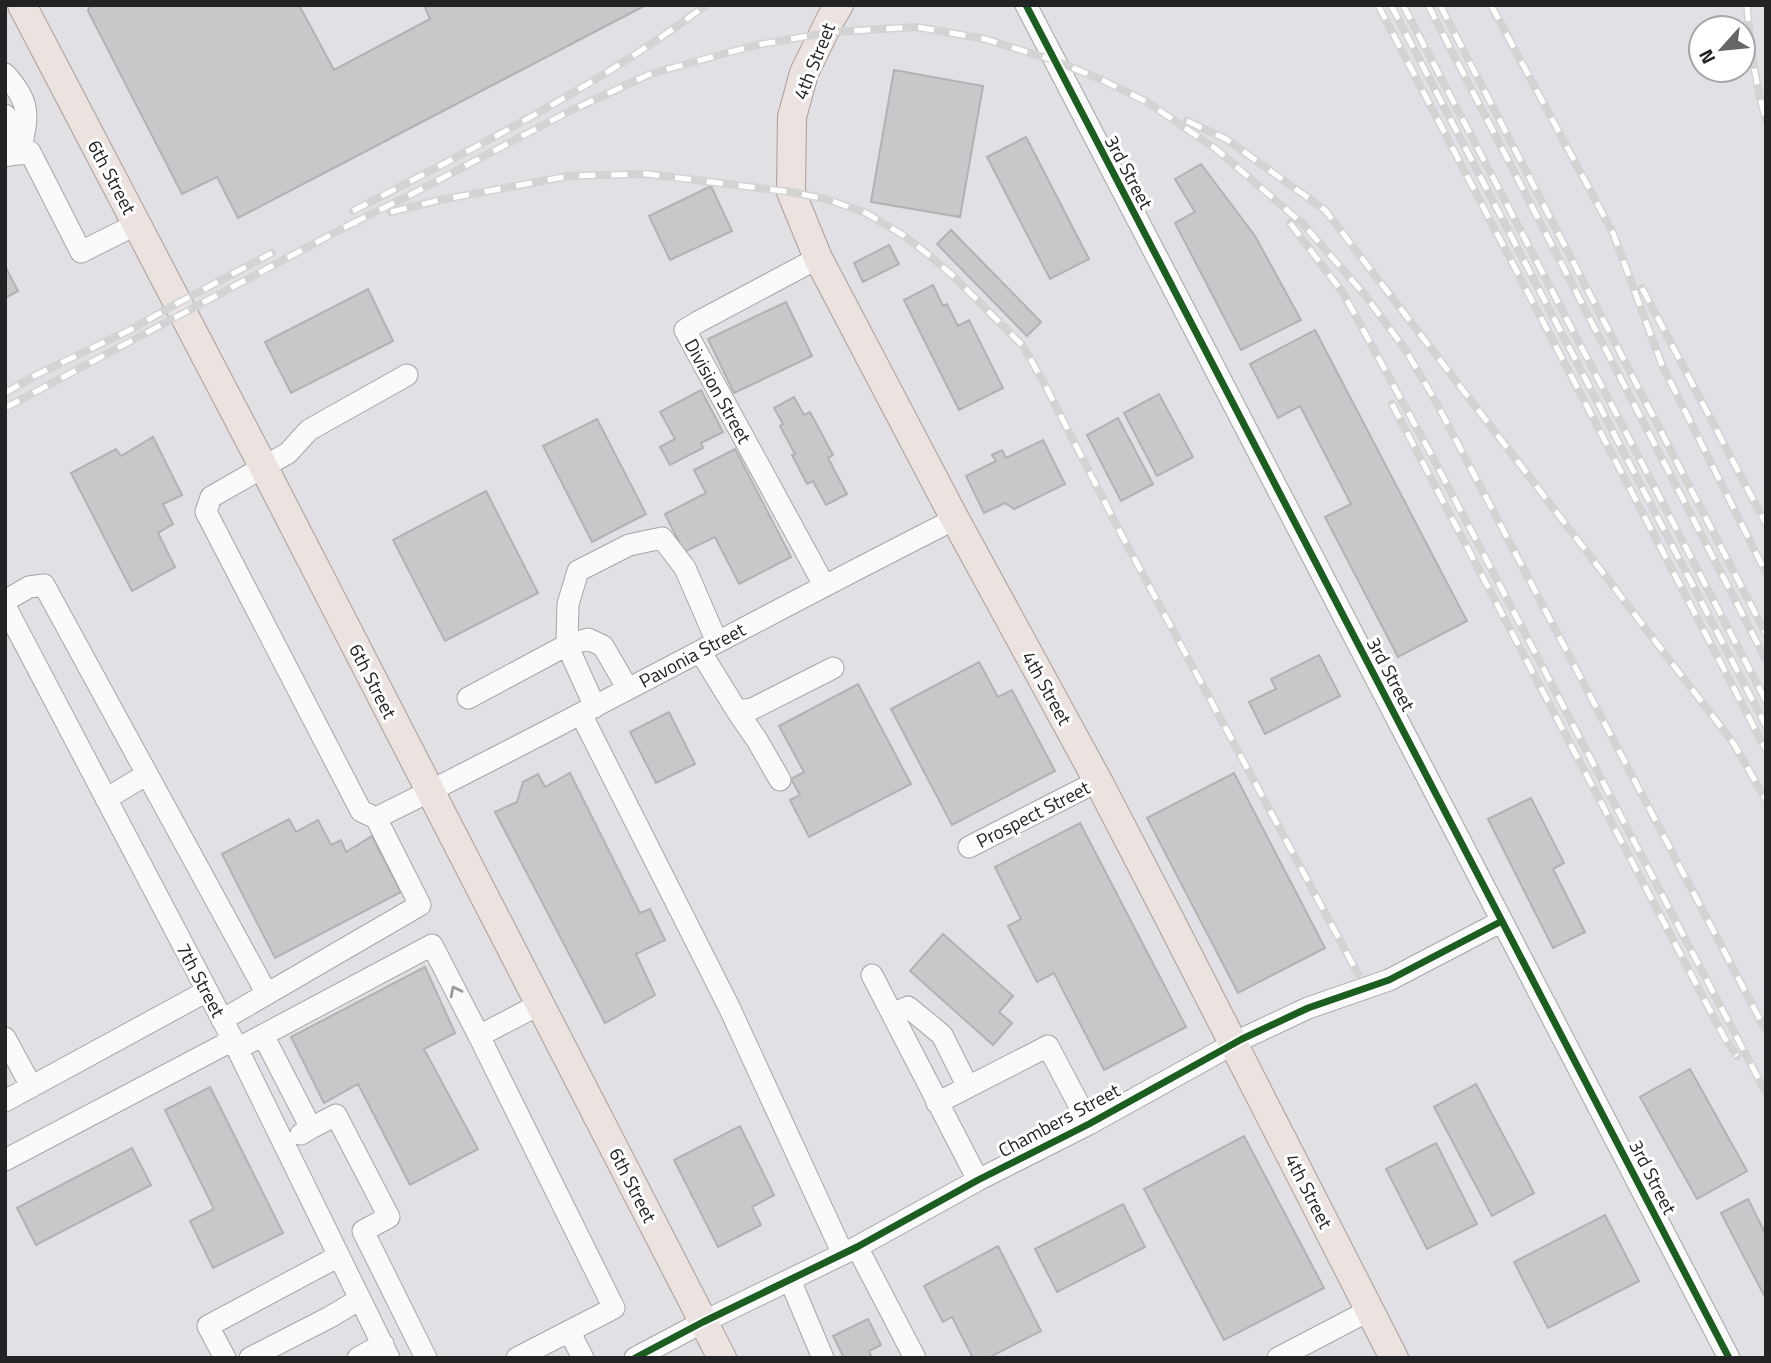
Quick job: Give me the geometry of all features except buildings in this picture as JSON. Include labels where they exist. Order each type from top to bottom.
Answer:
[{"type":"main road","name":"6th Street","points":[[22,5],[263,466],[722,1358]]},
{"type":"main road","name":"4th Street","points":[[839,5],[804,73],[792,117],[791,192],[818,258],[955,519],[1098,781],[1394,1358]]},
{"type":"street","name":"3rd Street","points":[[1026,5],[1729,1358]]},
{"type":"street","points":[[5,75],[17,88],[27,112],[10,153]]},
{"type":"street","points":[[5,116],[15,134],[10,153]]},
{"type":"street","points":[[10,153],[30,152],[81,252],[137,224]]},
{"type":"street","name":"Division Street","points":[[818,258],[685,330],[824,585]]},
{"type":"street","points":[[222,1020],[420,905],[376,818],[361,811],[206,512],[211,497],[288,453],[309,430],[407,375]]},
{"type":"street","name":"Pavonia Street","points":[[376,818],[588,711],[824,585],[955,519]]},
{"type":"street","points":[[780,780],[737,711],[709,646],[685,568],[662,538],[629,545],[578,571],[568,604],[567,645],[588,711],[729,1007],[850,1250],[915,1358]]},
{"type":"street","points":[[5,601],[29,587],[44,585],[267,994]]},
{"type":"street","name":"7th Street","points":[[5,606],[235,1044],[384,1348]]},
{"type":"street","points":[[468,698],[567,645],[588,639],[603,646],[628,689]]},
{"type":"street","points":[[737,711],[752,709],[833,668]]},
{"type":"street","points":[[106,799],[147,774]]},
{"type":"street","name":"Prospect Street","points":[[969,847],[1098,781]]},
{"type":"street","name":"Chambers Street","points":[[635,1358],[850,1250],[978,1180],[1090,1124],[1233,1043],[1308,1008],[1390,980],[1502,921]]},
{"type":"street","points":[[5,1160],[235,1044],[263,1035],[432,946],[614,1308],[517,1358]]},
{"type":"street","points":[[872,975],[978,1180]]},
{"type":"street","points":[[5,1101],[207,991]]},
{"type":"street","points":[[479,1037],[540,1004]]},
{"type":"street","points":[[892,1014],[908,1007],[942,1035],[968,1087]]},
{"type":"street","points":[[263,1035],[310,1128]]},
{"type":"street","points":[[5,1038],[31,1086]]},
{"type":"street","points":[[937,1103],[1048,1046],[1090,1124]]},
{"type":"street","points":[[284,1143],[336,1115],[389,1217],[363,1231],[426,1358]]},
{"type":"street","points":[[225,1358],[208,1326],[340,1256]]},
{"type":"street","points":[[790,1280],[823,1358]]},
{"type":"street","points":[[250,1358],[330,1317],[360,1298]]},
{"type":"street","points":[[1278,1358],[1370,1310]]},
{"type":"street","points":[[358,1358],[384,1348],[410,1327]]},
{"type":"street","points":[[569,1331],[583,1358]]},
{"type":"railway","points":[[353,211],[578,90],[706,5]]},
{"type":"railway","points":[[1378,5],[1766,750]]},
{"type":"railway","points":[[1391,5],[1766,726]]},
{"type":"railway","points":[[1403,5],[1766,701]]},
{"type":"railway","points":[[1428,5],[1766,660]]},
{"type":"railway","points":[[1440,5],[1766,634]]},
{"type":"railway","points":[[1491,5],[1613,233],[1662,365],[1766,573]]},
{"type":"railway","points":[[1747,5],[1754,63],[1766,120]]},
{"type":"railway","points":[[351,224],[568,112],[650,74],[756,45],[832,32],[917,27],[985,39],[1053,60],[1147,102],[1216,149],[1303,224],[1364,294],[1405,349],[1436,402],[1766,1031]]},
{"type":"railway","points":[[1187,121],[1226,139],[1325,210],[1734,744],[1766,800]]},
{"type":"railway","points":[[391,212],[569,176],[648,174],[826,199],[866,213],[903,235],[930,256],[1023,346],[1358,974]]},
{"type":"railway","points":[[5,408],[358,222]]},
{"type":"railway","points":[[1290,223],[1343,293],[1431,454],[1766,1093]]},
{"type":"railway","points":[[5,393],[36,375],[130,330],[272,253]]},
{"type":"railway","points":[[1642,288],[1766,524]]},
{"type":"railway","points":[[1392,404],[1724,1037],[1737,1056]]},
{"type":"cycle path","points":[[1026,5],[1729,1358]]},
{"type":"cycle path","points":[[635,1358],[857,1247],[1242,1039],[1308,1008],[1389,980],[1502,921]]}]
